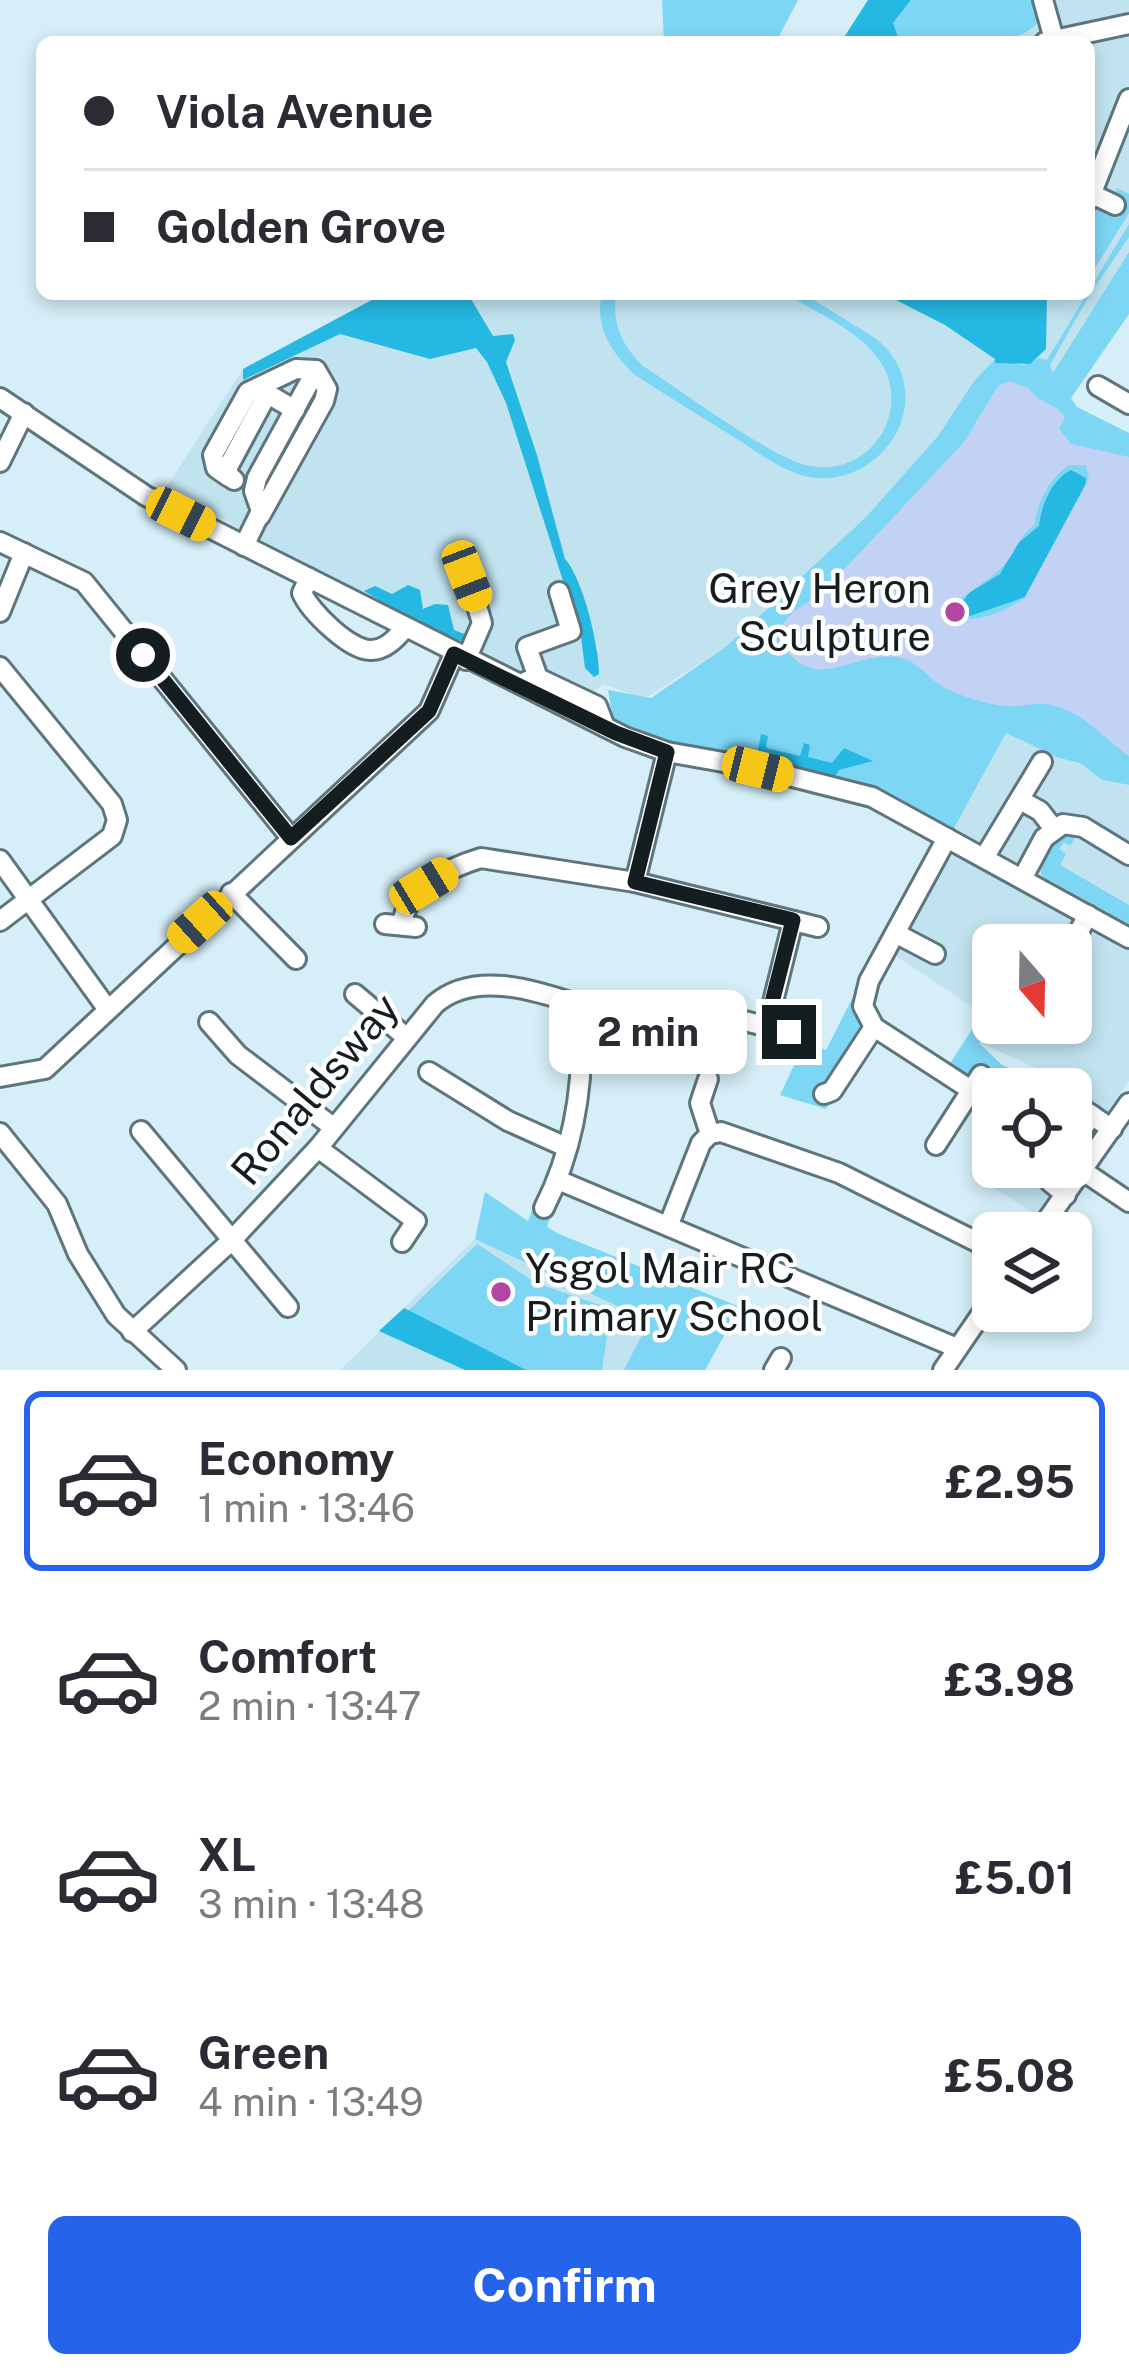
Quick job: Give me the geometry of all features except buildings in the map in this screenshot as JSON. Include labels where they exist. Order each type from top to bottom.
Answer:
[{"type":"street","points":[[1043,0],[1048,36]]},
{"type":"street","points":[[1073,36],[1129,24]]},
{"type":"street","points":[[1095,184],[1129,99]]},
{"type":"street","points":[[1095,199],[1114,205]]},
{"type":"street","points":[[244,545],[324,401],[327,389],[316,370],[296,369],[244,395],[213,454],[216,468],[254,491],[260,516]]},
{"type":"street","points":[[254,491],[309,383]]},
{"type":"street","points":[[1098,386],[1129,404]]},
{"type":"street","points":[[0,398],[117,478],[605,728],[667,752],[872,797],[1129,938]]},
{"type":"street","points":[[229,477],[228,467],[265,398],[295,410]]},
{"type":"street","points":[[0,462],[24,413]]},
{"type":"street","points":[[0,542],[84,582],[291,838]]},
{"type":"street","points":[[0,612],[24,553]]},
{"type":"street","points":[[0,1077],[45,1069],[106,1007],[429,711],[482,623],[467,576]]},
{"type":"street","points":[[309,578],[302,592],[306,602],[320,619],[360,648],[387,645],[405,628]]},
{"type":"street","points":[[538,678],[527,646],[571,631],[559,592]]},
{"type":"street","points":[[0,667],[112,804],[117,820],[112,836],[0,921]]},
{"type":"street","points":[[517,684],[538,678],[597,706],[605,728]]},
{"type":"street","points":[[635,882],[667,752]]},
{"type":"street","points":[[984,858],[1042,761]]},
{"type":"street","points":[[1019,800],[1040,811],[1054,829]]},
{"type":"street","points":[[1022,879],[1044,838],[1063,824],[1083,826],[1129,855]]},
{"type":"street","points":[[936,1144],[976,1083],[874,1027],[866,1017],[863,996],[944,836]]},
{"type":"street","points":[[401,926],[403,911],[424,886],[481,858],[635,882],[818,927]]},
{"type":"street","points":[[0,860],[106,1007]]},
{"type":"street","points":[[231,893],[296,959]]},
{"type":"street","points":[[1083,924],[1088,915]]},
{"type":"street","points":[[766,1026],[793,920]]},
{"type":"street","points":[[896,934],[935,953]]},
{"type":"street","name":"Ronaldsway","points":[[132,1332],[231,1241],[318,1148],[450,991],[485,985],[576,1004],[578,1104],[566,1147]]},
{"type":"street","points":[[355,994],[407,1038]]},
{"type":"street","points":[[710,1007],[789,1032]]},
{"type":"street","points":[[209,1022],[238,1054],[333,1127]]},
{"type":"street","points":[[824,1094],[832,1091],[874,1027]]},
{"type":"street","points":[[429,1072],[467,1099],[566,1147],[558,1180],[544,1208]]},
{"type":"street","points":[[708,1079],[700,1103],[710,1134]]},
{"type":"street","points":[[1092,1159],[1129,1102]]},
{"type":"street","points":[[1092,1115],[1112,1129]]},
{"type":"street","points":[[141,1131],[288,1307]]},
{"type":"street","points":[[669,1224],[700,1143],[721,1132],[839,1173],[972,1240]]},
{"type":"street","points":[[0,1133],[57,1204],[78,1254],[116,1315],[176,1370]]},
{"type":"street","points":[[318,1148],[416,1221],[402,1242]]},
{"type":"street","points":[[1092,1178],[1129,1202]]},
{"type":"street","points":[[558,1180],[957,1348]]},
{"type":"street","points":[[1058,1188],[1066,1195]]},
{"type":"street","points":[[1053,1212],[1071,1188]]},
{"type":"street","points":[[943,1370],[972,1327]]},
{"type":"shaded area","points":[[662,0],[798,0],[779,36],[664,36]]},
{"type":"shaded area","points":[[868,0],[911,0],[893,23],[898,36],[845,36]]},
{"type":"shaded area","points":[[911,0],[1033,0],[1038,22],[1016,36],[898,36],[893,23]]},
{"type":"shaded area","points":[[1012,0],[1129,0],[1129,314],[1074,393],[956,300],[1095,300],[1095,36],[985,36]]},
{"type":"shaded area","points":[[1117,188],[1129,194],[1129,213],[1095,268],[1095,210]]},
{"type":"shaded area","points":[[1129,224],[1129,237],[1095,287]]},
{"type":"shaded area","points":[[1129,252],[1129,314],[1071,398],[1077,407],[1129,433],[1129,785],[1102,780],[1080,763],[1006,733],[953,830],[836,777],[740,752],[734,755],[669,742],[613,719],[608,690],[651,698],[727,646],[866,517],[938,436],[974,381],[995,359],[1023,365],[1047,360],[1087,300],[1050,365],[1053,373]]},
{"type":"shaded area","points":[[372,300],[472,300],[493,336],[513,334],[506,362],[565,559],[589,613],[599,674],[594,677],[585,668],[581,637],[506,403],[476,348],[430,359],[340,334],[243,380],[243,369]]},
{"type":"shaded area","points":[[376,300],[401,300],[492,341],[582,635],[600,653],[578,579],[565,559],[506,362],[513,334],[493,337],[471,300],[896,300],[945,325],[995,359],[974,381],[938,436],[866,517],[727,646],[644,699],[604,684],[591,693],[536,666],[522,672],[423,626],[165,489],[243,369]]},
{"type":"shaded area","points":[[601,300],[616,300],[620,334],[643,366],[793,461],[833,467],[869,450],[889,416],[891,397],[888,376],[868,347],[796,300],[811,300],[888,350],[902,374],[901,422],[873,461],[852,473],[827,478],[792,472],[635,375],[607,339]]},
{"type":"shaded area","points":[[896,300],[1047,300],[1046,349],[1030,364],[995,363],[945,325]]},
{"type":"shaded area","points":[[1009,381],[1029,388],[1057,409],[1065,418],[1059,429],[1071,444],[1129,457],[1129,756],[1064,709],[973,699],[948,689],[903,658],[879,657],[832,668],[805,666],[779,639],[782,625],[793,612],[824,591],[964,442],[998,386]],"holes":[[[1069,465],[1086,465],[1089,478],[1025,597],[975,619],[947,610],[1005,564],[1035,524],[1042,499],[1057,476]]]},
{"type":"shaded area","points":[[1071,470],[1086,478],[1085,490],[1025,597],[970,616],[952,616],[969,593],[1000,574],[1018,543],[1039,526],[1053,486]]},
{"type":"shaded area","points":[[408,585],[420,590],[423,609],[448,605],[454,630],[468,639],[464,642],[423,626],[364,591],[375,586],[392,594]]},
{"type":"shaded area","points":[[1006,733],[1080,763],[1102,780],[1129,785],[1129,924],[953,830]]},
{"type":"shaded area","points":[[761,734],[768,736],[766,748],[800,756],[804,743],[810,745],[808,757],[832,763],[844,748],[873,761],[839,770],[835,777],[760,759]]},
{"type":"shaded area","points":[[1065,832],[1077,834],[1070,846],[1064,842],[1059,849],[1066,854],[1060,865],[1129,905],[1129,924],[1042,876],[1046,850]]},
{"type":"shaded area","points":[[956,855],[1082,924],[972,924],[972,1007],[892,953],[940,864]]},
{"type":"shaded area","points":[[1092,930],[1129,950],[1129,1081],[1092,1135],[1092,1068],[1036,1068],[982,1044],[1092,1044]]},
{"type":"shaded area","points":[[853,997],[865,1032],[826,1109],[780,1095],[805,1042],[826,1050]]},
{"type":"shaded area","points":[[972,1029],[972,1044],[980,1044],[1009,1068],[978,1065],[966,1075],[949,1065]]},
{"type":"shaded area","points":[[994,1188],[1055,1188],[1039,1212]]},
{"type":"shaded area","points":[[485,1192],[528,1221],[534,1205],[552,1212],[547,1227],[559,1234],[740,1307],[705,1370],[624,1370],[649,1321],[475,1239]]},
{"type":"shaded area","name":"Ysgol Mair RC Primary School","points":[[475,1239],[649,1321],[740,1307],[705,1370],[340,1370]]},
{"type":"shaded area","name":"Ysgol Mair RC Primary School","points":[[477,1244],[536,1283],[603,1306],[610,1317],[602,1370],[526,1370],[408,1311]]},
{"type":"shaded area","points":[[404,1308],[526,1370],[465,1370],[379,1331]]},
{"type":"place","name":"Grey Heron Sculpture","points":[[955,612]]},
{"type":"place","name":"Ysgol Mair RC Primary School","points":[[501,1292]]},
{"type":"route","points":[[143,655],[291,838],[429,711],[454,654],[616,733],[667,752],[635,882],[793,920],[766,1026],[789,1032]]}]
